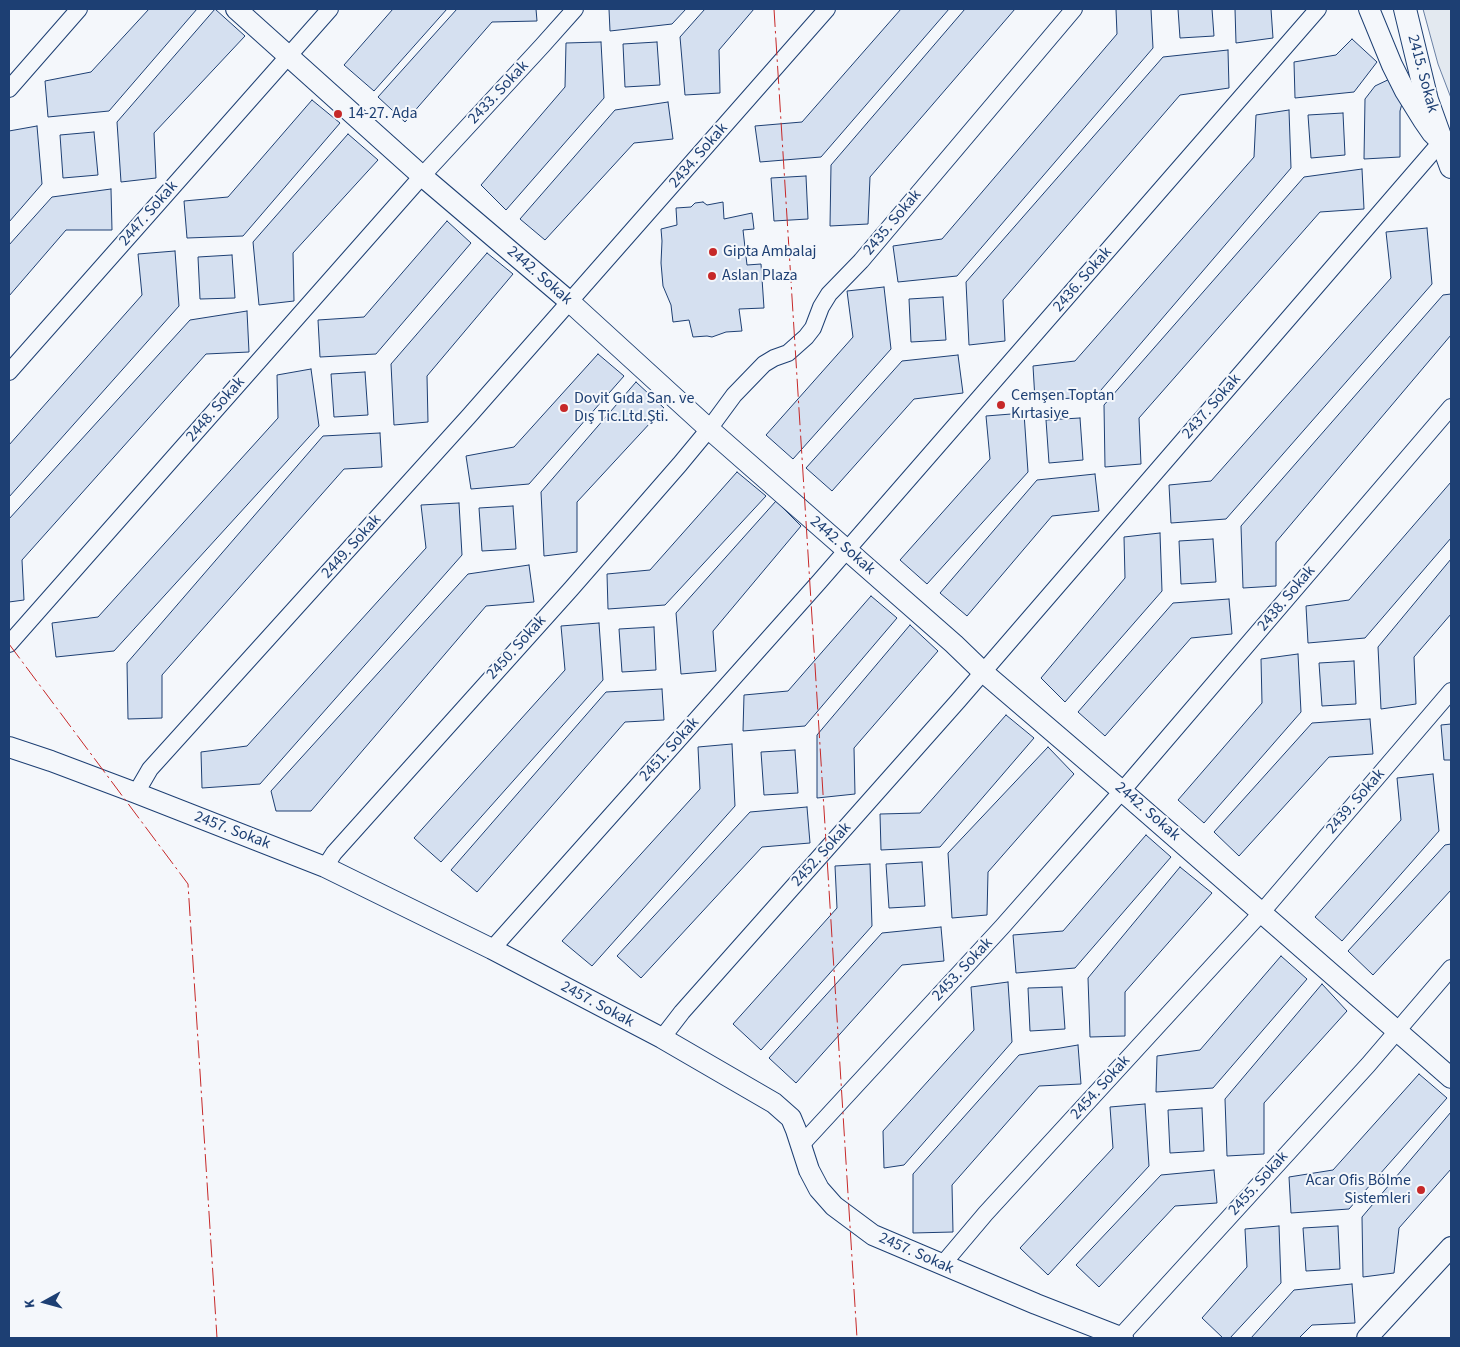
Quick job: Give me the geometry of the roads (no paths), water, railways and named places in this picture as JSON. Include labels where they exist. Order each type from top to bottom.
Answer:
[{"type":"main road","name":"2415. Sokak","points":[[1405,9],[1427,100],[1451,167]]},
{"type":"street","points":[[9,89],[80,9]]},
{"type":"street","name":"2442. Sokak","points":[[236,9],[422,176],[570,302],[709,429],[954,644],[983,672],[1262,912],[1451,1078]]},
{"type":"street","name":"2447. Sokak","points":[[9,372],[330,9]]},
{"type":"street","name":"2433. Sokak","points":[[422,176],[575,9]]},
{"type":"street","name":"2434. Sokak","points":[[570,302],[827,9]]},
{"type":"street","name":"2435. Sokak","points":[[709,429],[734,395],[764,364],[788,353],[806,337],[829,294],[861,260],[1074,9]]},
{"type":"street","name":"2436. Sokak","points":[[847,550],[1318,9]]},
{"type":"street","points":[[1369,9],[1405,91],[1432,133],[1441,142]]},
{"type":"street","name":"2437. Sokak","points":[[983,672],[1441,142]]},
{"type":"street","name":"2448. Sokak","points":[[9,644],[422,176]]},
{"type":"street","name":"2449. Sokak","points":[[136,793],[150,769],[316,587],[570,302]]},
{"type":"street","name":"2438. Sokak","points":[[1122,791],[1451,407]]},
{"type":"street","name":"2450. Sokak","points":[[325,867],[334,853],[571,589],[709,429]]},
{"type":"street","name":"2451. Sokak","points":[[492,949],[847,550]]},
{"type":"street","name":"2452. Sokak","points":[[662,1038],[682,1012],[983,672]]},
{"type":"street","name":"2439. Sokak","points":[[1262,912],[1451,691]]},
{"type":"street","name":"2457. Sokak","points":[[9,747],[52,761],[325,867],[492,949],[662,1038],[774,1103],[791,1118],[809,1170],[818,1189],[834,1206],[873,1235],[1122,1338]]},
{"type":"street","name":"2453. Sokak","points":[[800,1146],[1002,927],[1122,791]]},
{"type":"street","name":"2454. Sokak","points":[[942,1265],[992,1207],[1262,912]]},
{"type":"street","name":"2455. Sokak","points":[[1122,1338],[1368,1065],[1451,968]]},
{"type":"street","points":[[1367,1338],[1451,1247]]},
{"type":"place","name":"14-27. Ada","points":[[338,114]]},
{"type":"place","name":"Gipta Ambalaj","points":[[713,252]]},
{"type":"place","name":"Aslan Plaza","points":[[712,276]]},
{"type":"place","name":"Cemşen Toptan Kırtasiye","points":[[1001,405]]},
{"type":"place","name":"Dovit Gıda San. ve Dış Tic.Ltd.Şti.","points":[[564,408]]},
{"type":"place","name":"Acar Ofis Bölme Sistemleri","points":[[1421,1190]]}]
